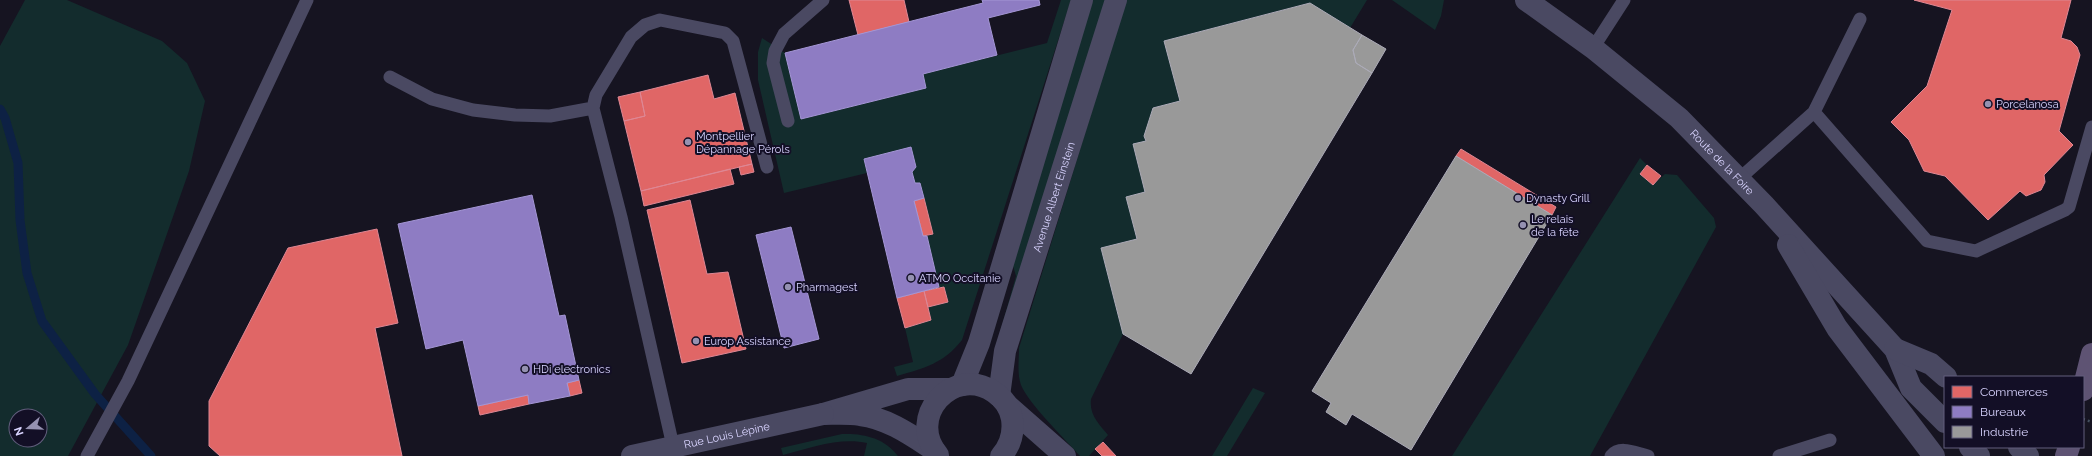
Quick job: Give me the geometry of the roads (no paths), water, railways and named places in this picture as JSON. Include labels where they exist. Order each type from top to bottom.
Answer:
[{"type":"main road","points":[[2084,386],[2092,354]]},
{"type":"street","points":[[937,453],[929,438],[927,424],[930,410],[938,398],[956,387],[979,343],[1082,0]]},
{"type":"street","name":"Avenue Albert Einstein","points":[[1003,400],[1005,351],[1116,0]]},
{"type":"street","name":"Route de la Foire","points":[[1526,0],[1593,48],[1679,118],[1764,205],[1895,349],[1911,388],[1944,421]]},
{"type":"street","points":[[1764,205],[1837,328],[1934,456]]},
{"type":"street","name":"Route de la Foire","points":[[1895,349],[1931,364],[1945,376]]},
{"type":"street","name":"Rue Louis Lépine","points":[[632,456],[823,414],[908,389],[956,387],[976,384],[988,388],[1003,400],[1065,456]]},
{"type":"street","points":[[1001,456],[1006,451],[1013,427],[1003,400]]},
{"type":"street","name":"Rue Louis Lépine","points":[[823,414],[859,414],[877,418],[906,433],[937,453]]},
{"type":"street","points":[[1971,448],[1979,456]]},
{"type":"street","points":[[2020,448],[2028,456]]},
{"type":"lane","points":[[87,456],[128,381],[307,0]]},
{"type":"lane","points":[[788,121],[773,63],[775,51],[784,34],[823,0]]},
{"type":"lane","points":[[1593,48],[1624,0]]},
{"type":"lane","points":[[1739,180],[1814,112],[1860,19]]},
{"type":"lane","points":[[673,446],[622,225],[593,108],[596,95],[631,37],[646,25],[660,20],[725,33],[733,41],[767,167]]},
{"type":"lane","points":[[390,77],[432,99],[473,110],[515,115],[550,116],[593,108]]},
{"type":"lane","points":[[1814,112],[1927,241],[1976,251],[2069,207],[2092,127]]},
{"type":"lane","points":[[1779,456],[1830,440]]},
{"type":"lane","points":[[1610,456],[1623,450],[1648,456]]},
{"type":"waterway","points":[[0,109],[5,118],[18,163],[20,220],[27,273],[42,321],[95,394],[151,456]]},
{"type":"place","name":"Porcelanosa","points":[[1988,104]]},
{"type":"place","name":"Montpellier Dépannage Pérols","points":[[688,142]]},
{"type":"place","name":"Dynasty Grill","points":[[1518,198]]},
{"type":"place","name":"Le relais de la fête","points":[[1523,225]]},
{"type":"place","name":"ATMO Occitanie","points":[[911,278]]},
{"type":"place","name":"Pharmagest","points":[[788,287]]},
{"type":"place","name":"Europ Assistance","points":[[696,341]]},
{"type":"place","name":"HDi electronics","points":[[525,369]]}]
